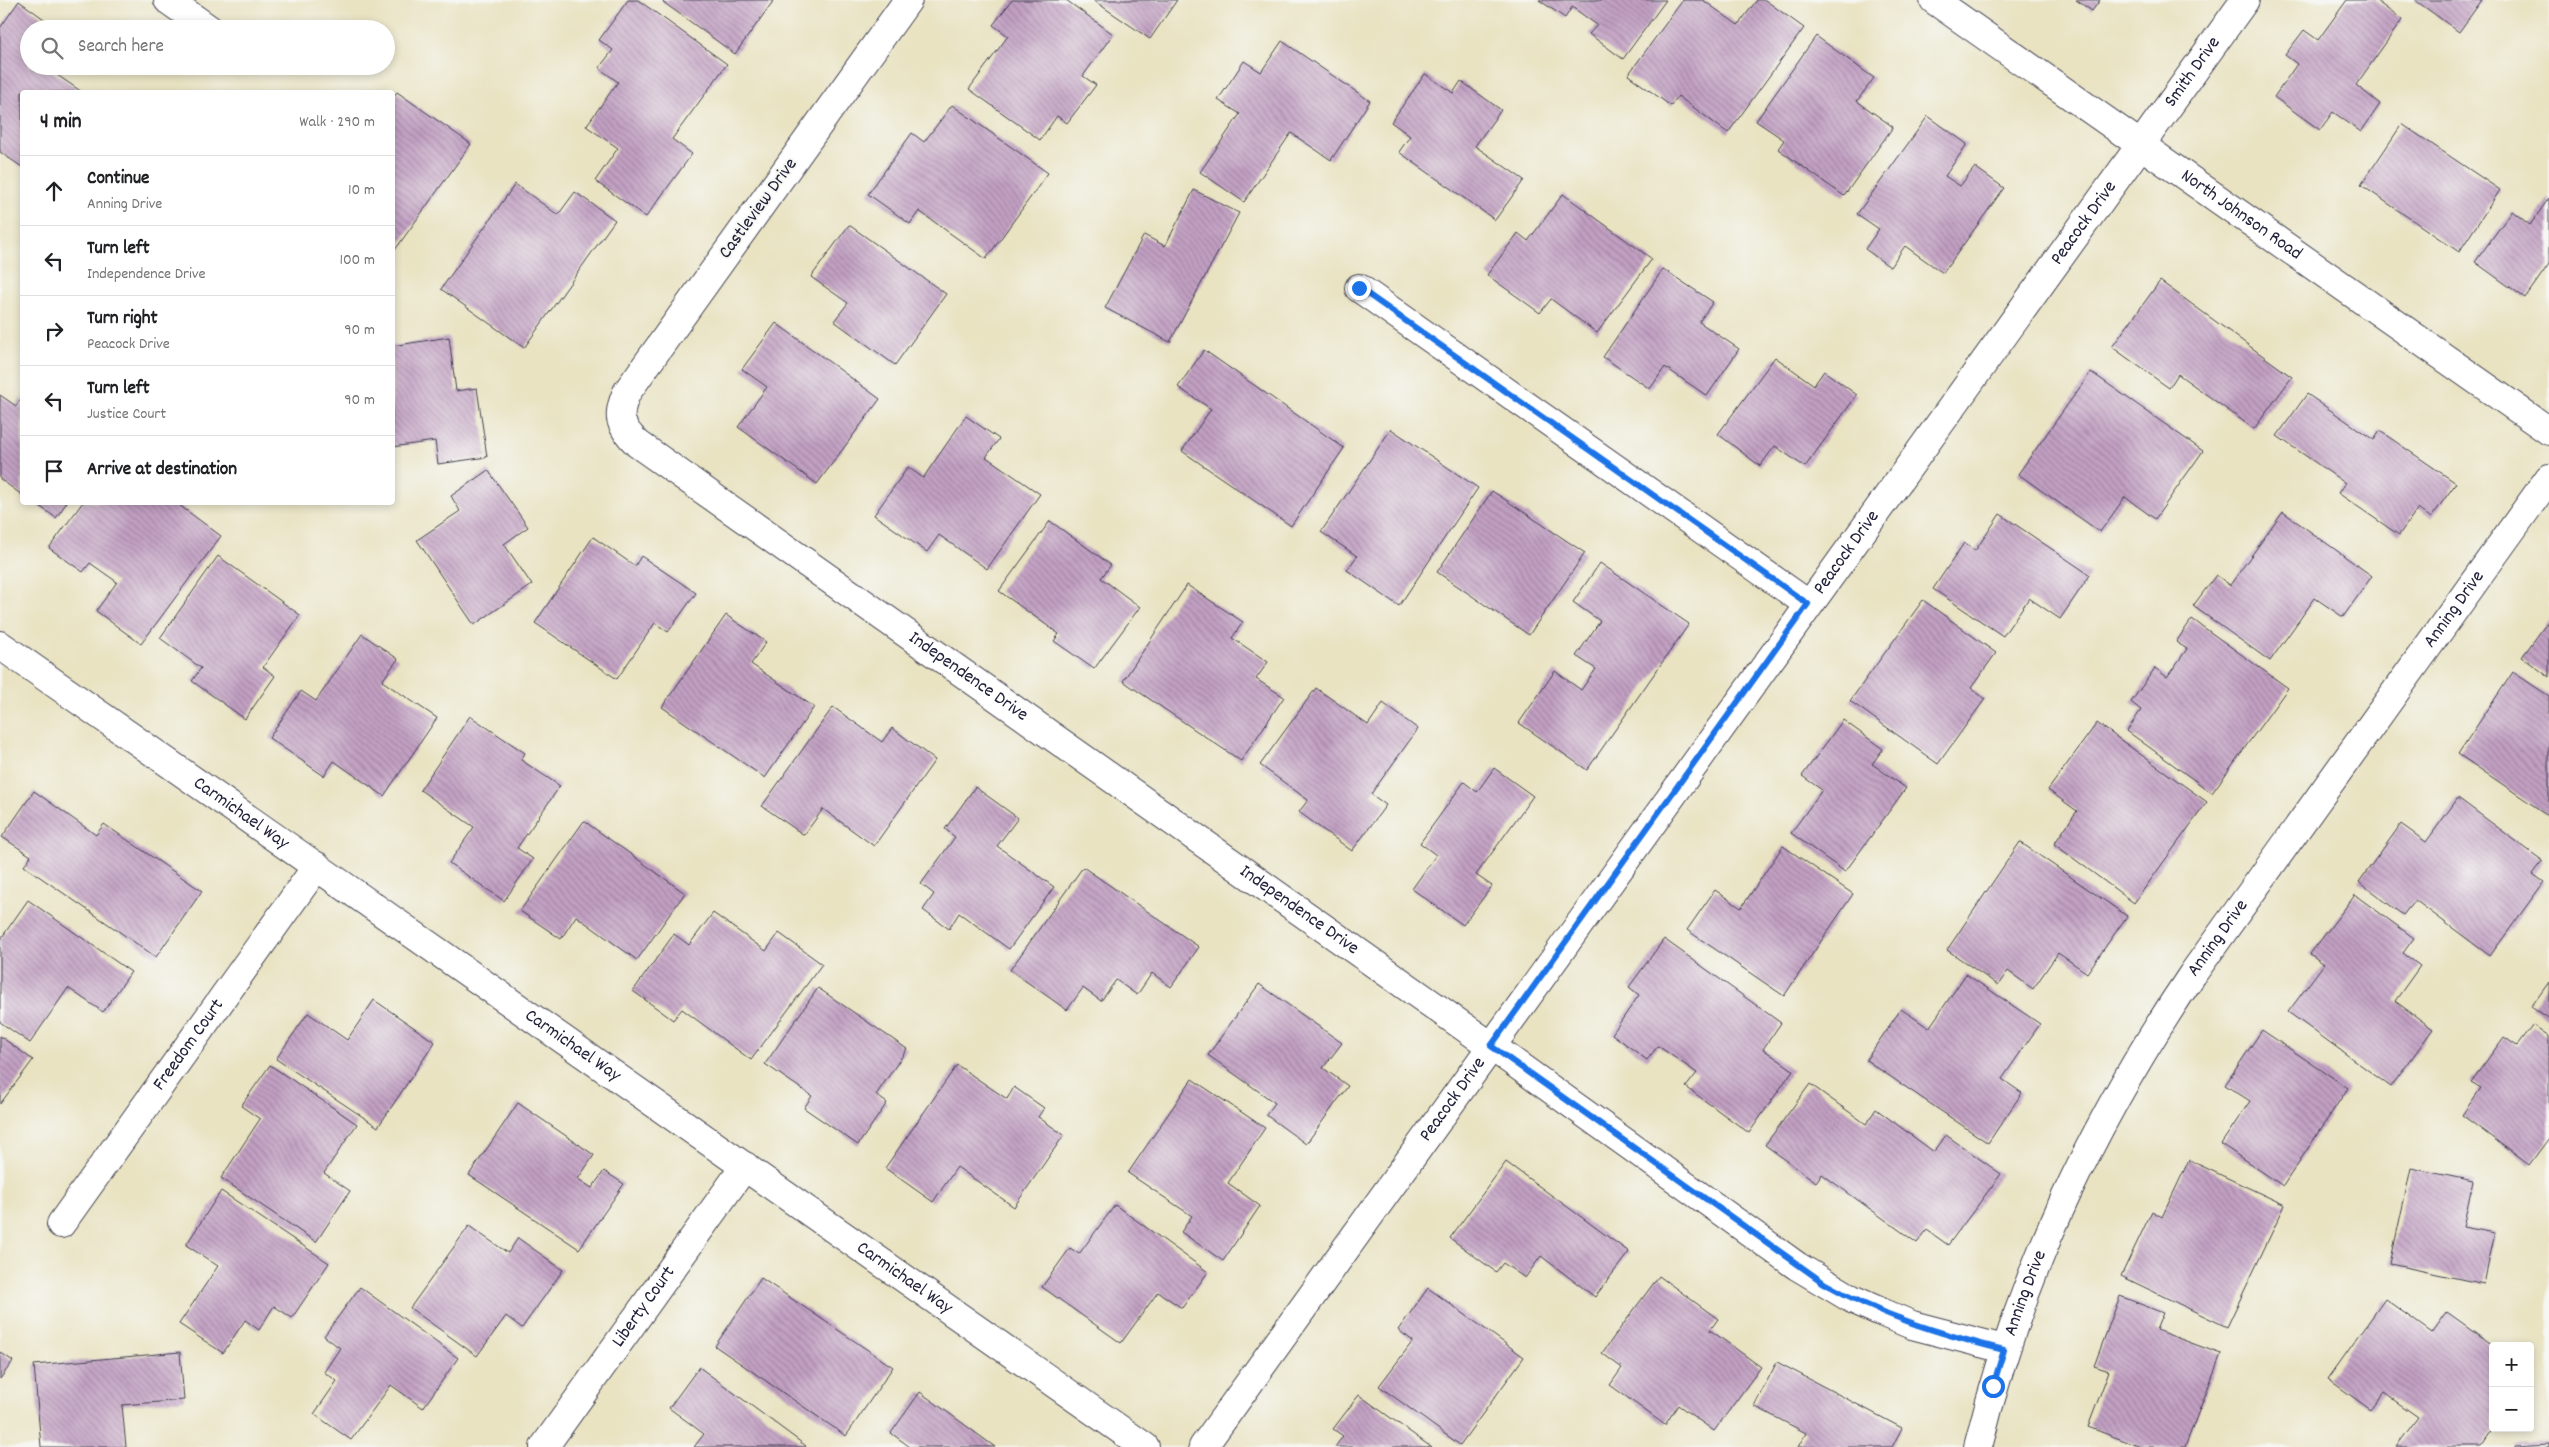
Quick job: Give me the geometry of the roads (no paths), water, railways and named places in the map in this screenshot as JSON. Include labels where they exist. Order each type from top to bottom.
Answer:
[{"type":"street","points":[[168,0],[196,20]]},
{"type":"street","name":"Castleview Drive","points":[[620,421],[621,406],[627,392],[908,0]]},
{"type":"street","name":"North Johnson Road","points":[[1934,0],[2549,431]]},
{"type":"street","name":"Smith Drive","points":[[2141,144],[2244,0]]},
{"type":"street","name":"Peacock Drive","points":[[1203,1447],[1808,604],[2141,144]]},
{"type":"street","points":[[1359,288],[1808,604]]},
{"type":"street","name":"Independence Drive","points":[[620,421],[627,433],[638,444],[1824,1283],[1852,1299],[1912,1325],[2004,1350]]},
{"type":"street","name":"Anning Drive","points":[[1978,1447],[2004,1350],[2056,1215],[2075,1173],[2146,1045],[2194,972],[2549,478]]},
{"type":"street","name":"Carmichael Way","points":[[0,644],[1145,1447]]},
{"type":"street","name":"Freedom Court","points":[[61,1224],[317,866]]},
{"type":"street","name":"Liberty Court","points":[[544,1447],[745,1166]]}]
